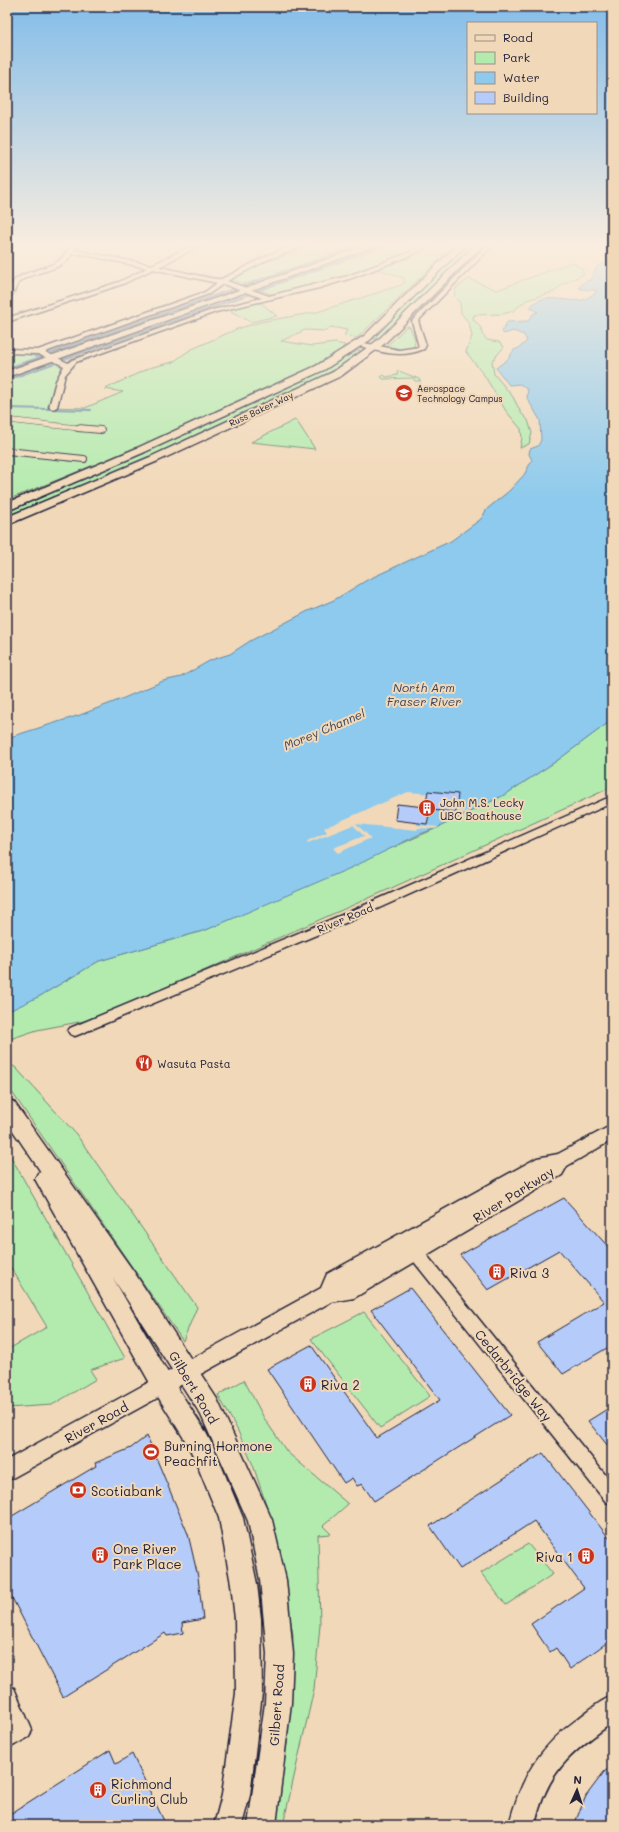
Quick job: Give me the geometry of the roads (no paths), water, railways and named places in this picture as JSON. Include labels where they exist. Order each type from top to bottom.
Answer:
[{"type":"main road","name":"Russ Baker Way","points":[[7,507],[116,461],[285,386],[320,368],[359,344],[375,329]]},
{"type":"main road","name":"Russ Baker Way","points":[[7,521],[154,459],[337,374],[374,348],[394,329]]},
{"type":"main road","name":"Gilbert Road","points":[[7,1108],[126,1279],[215,1419],[260,1520],[273,1580],[280,1654],[278,1703],[268,1793],[262,1825]]},
{"type":"main road","name":"Gilbert Road","points":[[7,1108],[163,1385],[196,1437],[231,1518],[244,1584],[248,1619],[249,1693],[236,1795],[228,1825]]},
{"type":"street","points":[[7,351],[39,352],[103,329]]},
{"type":"street","points":[[7,374],[133,329]]},
{"type":"street","points":[[53,407],[61,376],[67,365],[74,361],[161,329]]},
{"type":"street","points":[[359,344],[374,348],[404,352],[422,348],[423,345],[417,329]]},
{"type":"street","points":[[39,352],[67,365]]},
{"type":"street","points":[[7,420],[101,430]]},
{"type":"street","points":[[7,446],[21,457]]},
{"type":"street","points":[[7,451],[84,459]]},
{"type":"street","name":"River Road","points":[[75,1031],[353,915],[612,799]]},
{"type":"street","points":[[560,1161],[612,1132]]},
{"type":"street","name":"River Parkway","points":[[185,1373],[328,1294],[347,1292],[416,1253],[556,1170],[560,1161]]},
{"type":"street","name":"River Parkway","points":[[328,1294],[334,1280],[395,1245],[543,1163],[560,1161]]},
{"type":"street","name":"Cedarbridge Way","points":[[416,1253],[612,1496]]},
{"type":"street","name":"River Road","points":[[7,1471],[185,1373]]},
{"type":"street","points":[[7,1696],[22,1730],[7,1739]]},
{"type":"street","points":[[522,1825],[524,1811],[536,1780],[552,1758],[569,1740],[612,1708]]},
{"type":"water","name":"North Arm Fraser River","points":[[503,329],[612,329],[612,720],[558,760],[506,794],[437,828],[420,834],[353,867],[206,930],[99,961],[40,996],[7,1012],[7,738],[80,715],[163,681],[181,677],[211,660],[230,654],[250,641],[308,611],[334,600],[367,580],[451,541],[481,519],[487,509],[509,491],[524,475],[532,460],[529,454],[530,449],[538,446],[541,440],[540,420],[527,398],[528,390],[520,384],[509,385],[496,368],[508,359],[514,350],[519,348],[527,341],[524,335],[513,331],[504,334],[502,332]]},
{"type":"waterway","points":[[48,354],[118,329]]},
{"type":"waterway","points":[[62,360],[149,329]]},
{"type":"waterway","points":[[26,353],[39,357]]},
{"type":"waterway","points":[[7,368],[41,357]]},
{"type":"waterway","points":[[7,380],[55,363]]},
{"type":"waterway","points":[[7,408],[91,410]]},
{"type":"place","name":"Aerospace Technology Campus","points":[[404,393]]},
{"type":"place","name":"John M.S. Lecky UBC Boathouse","points":[[427,808]]},
{"type":"place","name":"Wasuta Pasta","points":[[144,1063]]},
{"type":"place","name":"Riva 3","points":[[497,1272]]},
{"type":"place","name":"Riva 2","points":[[308,1384]]},
{"type":"place","name":"Burning Hormone Peachfit","points":[[151,1452]]},
{"type":"place","name":"Scotiabank","points":[[78,1490]]},
{"type":"place","name":"One River Park Place","points":[[100,1555]]},
{"type":"place","name":"Riva 1","points":[[586,1556]]},
{"type":"place","name":"Richmond Curling Club","points":[[98,1790]]},
{"type":"water label","name":"Morey Channel","points":[[324,729]]}]
